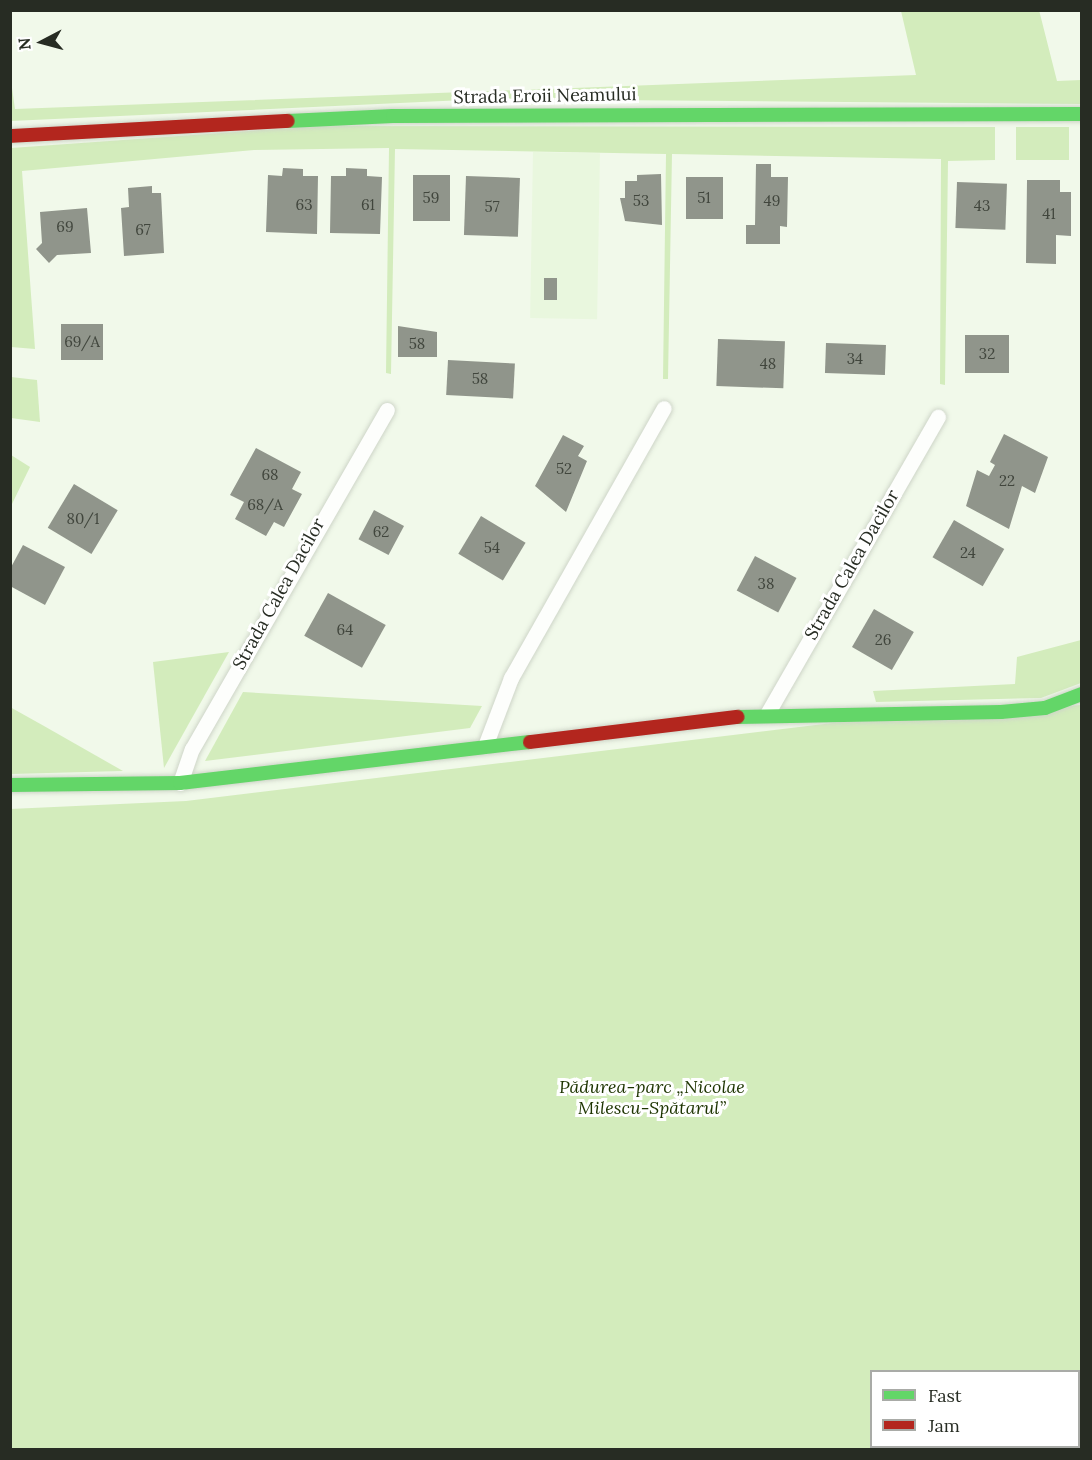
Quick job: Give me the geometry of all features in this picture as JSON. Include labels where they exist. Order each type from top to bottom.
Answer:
[{"type":"street","name":"Strada Eroii Neamului","points":[[10,136],[393,116],[1082,114]]},
{"type":"street","points":[[10,785],[180,783],[767,714],[1000,712],[1045,708],[1082,694]]},
{"type":"lane","points":[[485,746],[511,678],[664,408]]},
{"type":"lane","name":"Strada Calea Dacilor","points":[[180,783],[192,749],[387,410]]},
{"type":"lane","name":"Strada Calea Dacilor","points":[[767,714],[938,417]]},
{"type":"shaded area","points":[[533,152],[600,153],[597,319],[530,318]]},
{"type":"green space","points":[[1039,10],[1057,81],[1081,80],[1082,104],[486,99],[11,121],[10,74],[15,109],[916,75],[901,11]]},
{"type":"green space","points":[[318,126],[995,127],[995,160],[948,161],[945,385],[940,384],[941,159],[672,154],[668,379],[663,379],[666,154],[395,149],[391,374],[386,373],[389,148],[254,150],[22,171],[35,349],[11,347],[11,148]]},
{"type":"green space","points":[[1016,127],[1069,127],[1069,160],[1016,160]]},
{"type":"green space","points":[[11,377],[37,380],[40,422],[11,418]]},
{"type":"green space","points":[[11,455],[30,467],[11,506]]},
{"type":"green space","points":[[1081,640],[1081,683],[1041,698],[876,702],[873,691],[1015,684],[1017,657]]},
{"type":"green space","points":[[229,652],[164,768],[153,662]]},
{"type":"green space","points":[[243,692],[482,706],[470,728],[205,761]]},
{"type":"green space","name":"Pădurea-parc „Nicolae Milescu-Spătarul”","points":[[1081,705],[1081,1449],[11,1449],[10,809],[186,801],[857,720]]},
{"type":"green space","points":[[10,707],[44,726],[123,771],[11,774]]},
{"type":"building","points":[[756,164],[771,164],[771,177],[788,177],[787,227],[780,226],[780,244],[746,244],[746,225],[755,225]]},
{"type":"building","points":[[283,168],[303,169],[303,176],[318,176],[317,234],[266,232],[268,175],[282,176]]},
{"type":"building","points":[[346,168],[367,169],[367,176],[382,177],[380,234],[330,233],[331,176],[346,176]]},
{"type":"building","points":[[661,174],[662,225],[625,221],[620,198],[625,198],[625,181],[637,181],[637,175]]},
{"type":"building","points":[[413,175],[450,175],[450,221],[413,221]]},
{"type":"building","points":[[466,176],[520,178],[518,237],[464,235]]},
{"type":"building","points":[[686,177],[723,177],[723,219],[686,219]]},
{"type":"building","points":[[1027,180],[1060,180],[1060,192],[1071,192],[1071,236],[1056,235],[1056,264],[1026,263]]},
{"type":"building","points":[[957,182],[1007,184],[1005,230],[955,228]]},
{"type":"building","points":[[152,186],[152,193],[161,193],[164,253],[124,256],[121,208],[129,207],[128,188]]},
{"type":"building","points":[[87,208],[91,253],[57,255],[49,263],[36,249],[42,243],[40,212]]},
{"type":"building","points":[[544,278],[557,278],[557,300],[544,300]]},
{"type":"building","points":[[61,324],[103,324],[103,360],[61,360]]},
{"type":"building","points":[[398,326],[437,332],[437,357],[398,357]]},
{"type":"building","points":[[965,335],[1009,335],[1009,373],[965,373]]},
{"type":"building","points":[[718,339],[785,341],[783,388],[716,386]]},
{"type":"building","points":[[826,343],[886,345],[885,375],[825,373]]},
{"type":"building","points":[[448,360],[515,364],[513,398],[446,395]]},
{"type":"building","points":[[1004,434],[1048,457],[1035,493],[1022,486],[1009,529],[966,506],[977,470],[989,476],[995,465],[990,462]]},
{"type":"building","points":[[563,435],[584,446],[578,456],[587,461],[566,512],[535,486]]},
{"type":"building","points":[[256,448],[301,472],[292,489],[302,494],[284,527],[274,522],[266,536],[235,519],[244,502],[230,495]]},
{"type":"building","points":[[74,484],[118,510],[91,554],[48,528]]},
{"type":"building","points":[[374,510],[404,526],[389,555],[359,539]]},
{"type":"building","points":[[481,516],[526,543],[503,580],[458,554]]},
{"type":"building","points":[[954,520],[1004,549],[983,586],[932,557]]},
{"type":"building","points":[[23,545],[65,567],[45,605],[10,586],[10,569]]},
{"type":"building","points":[[755,556],[796,578],[778,613],[737,590]]},
{"type":"building","points":[[328,593],[386,625],[362,668],[304,636]]},
{"type":"building","points":[[874,609],[914,632],[892,670],[852,647]]},
{"type":"traffic: fast","points":[[288,121],[393,116],[1082,114]]},
{"type":"traffic: fast","points":[[738,717],[1001,712],[1045,708],[1082,694]]},
{"type":"traffic: fast","points":[[10,785],[180,783],[530,742]]},
{"type":"traffic: jam","points":[[10,136],[288,121]]},
{"type":"traffic: jam","points":[[530,742],[738,717]]}]
